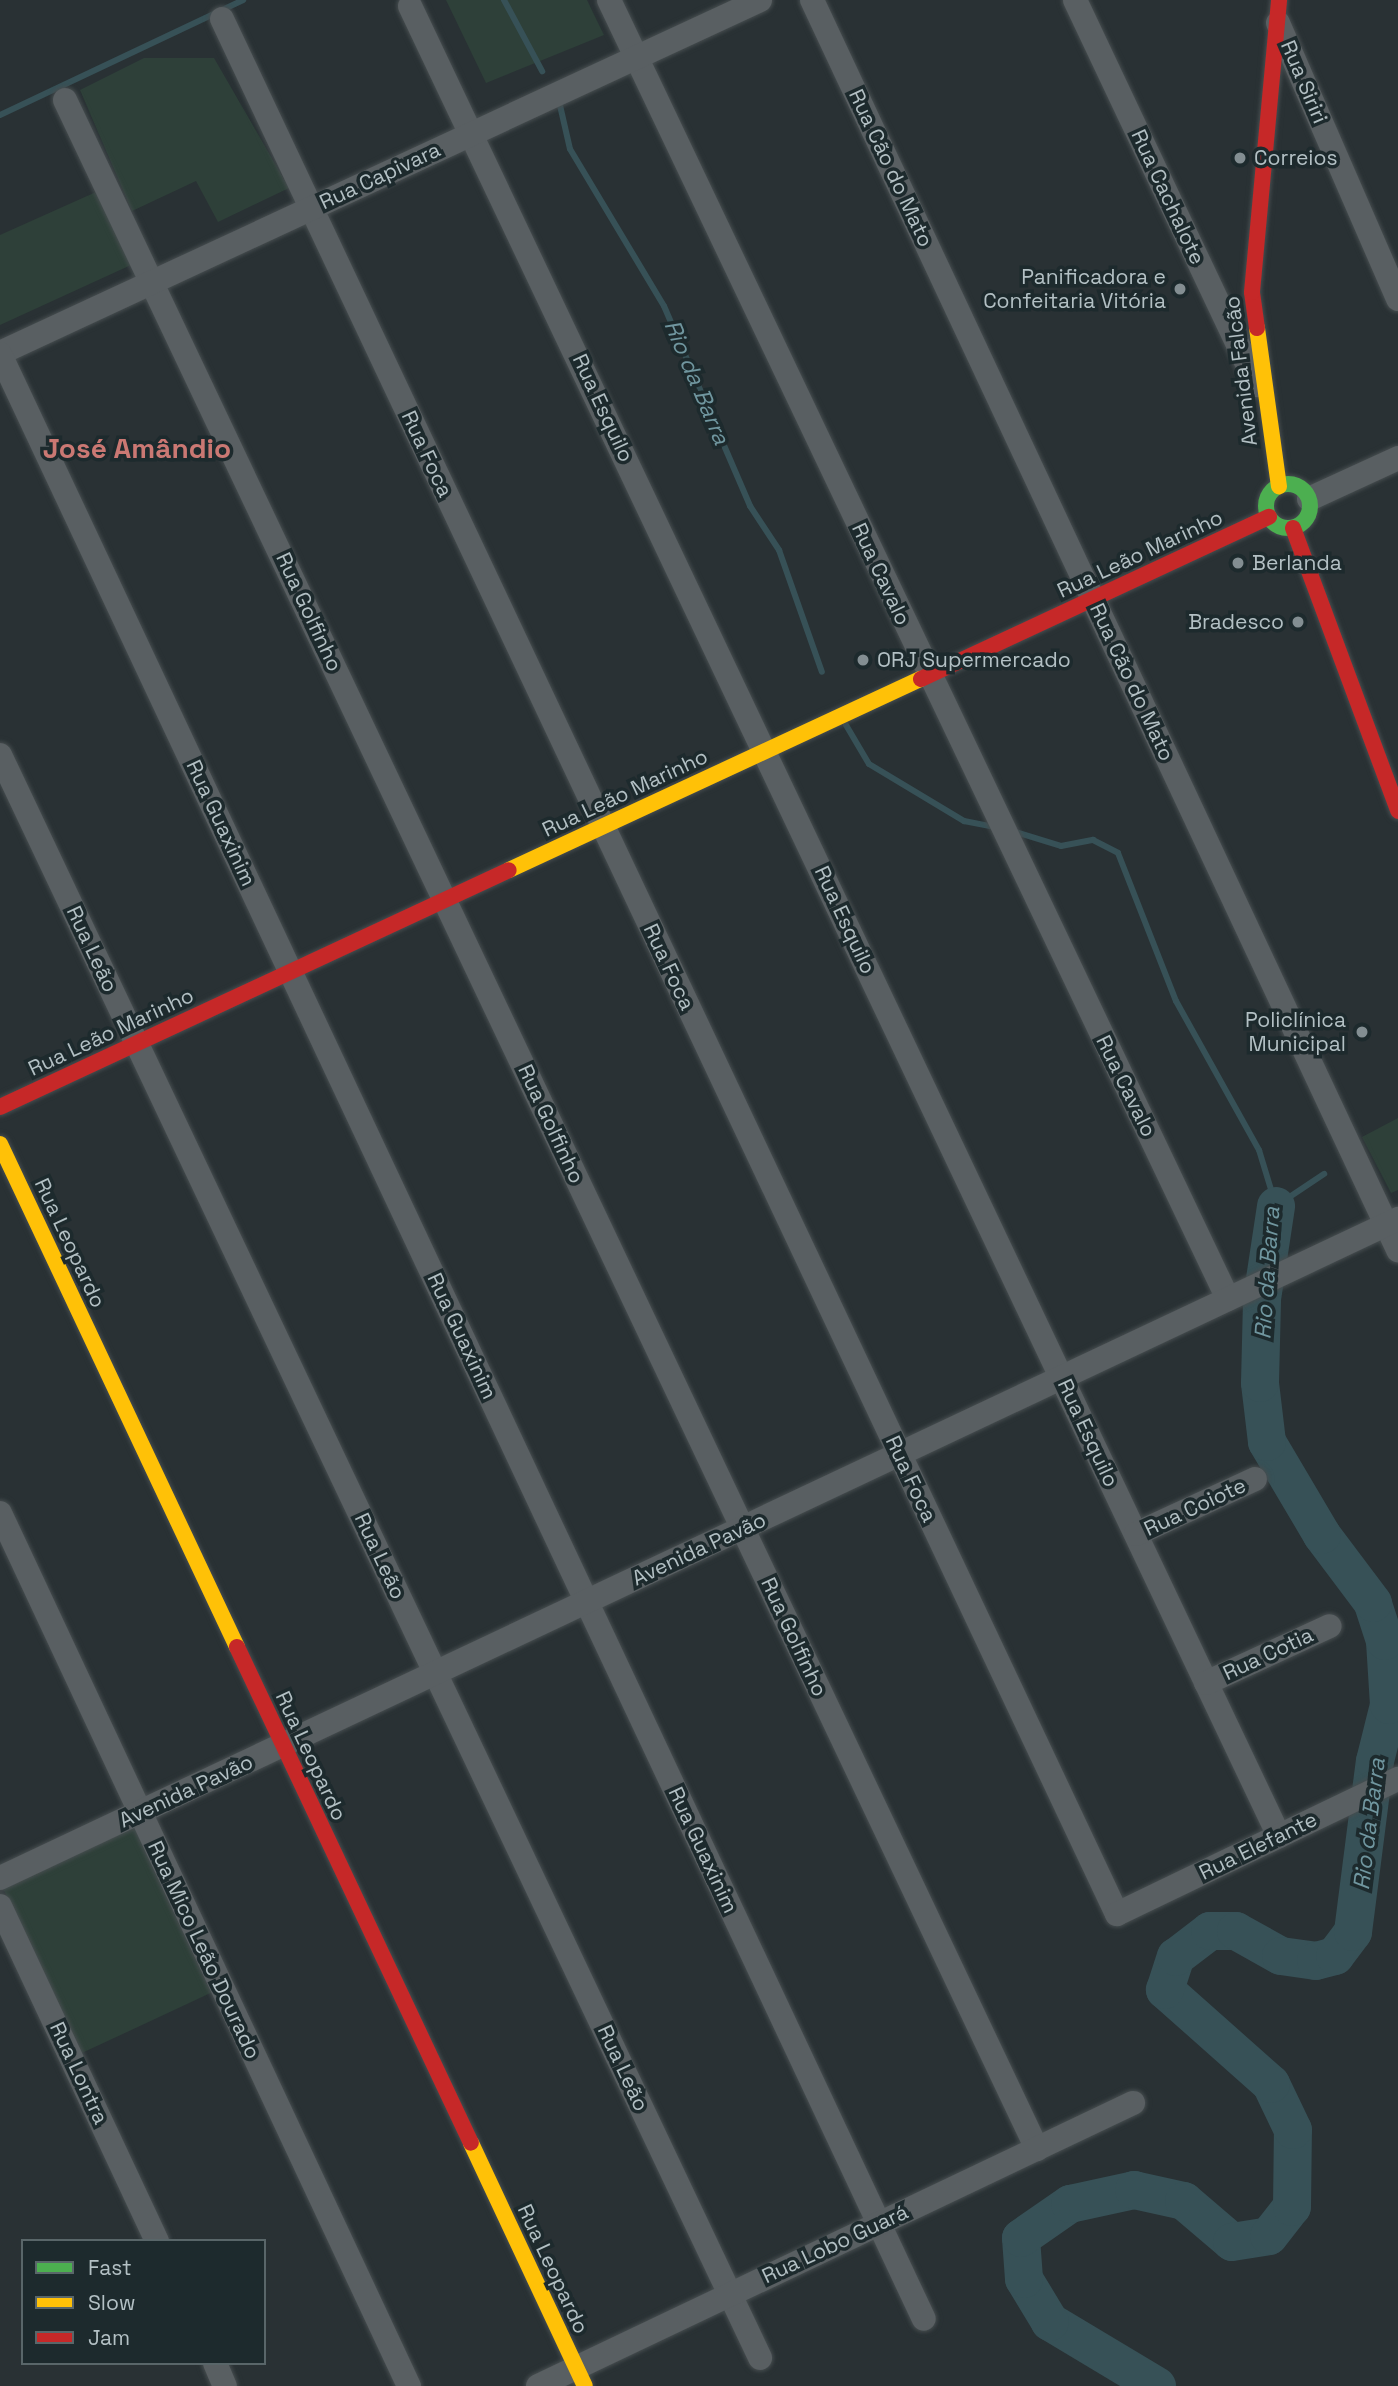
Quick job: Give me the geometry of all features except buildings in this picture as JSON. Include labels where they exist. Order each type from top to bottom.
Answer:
[{"type":"street","name":"Rua Cavalo","points":[[609,0],[1228,1299]]},
{"type":"street","name":"Rua Capivara","points":[[0,353],[760,0]]},
{"type":"street","name":"Rua Cão do Mato","points":[[812,0],[1093,599],[1392,1222],[1398,1250]]},
{"type":"street","name":"Rua Cachalote","points":[[1075,0],[1261,394]]},
{"type":"street","name":"Rua Esquilo","points":[[410,6],[1279,1836]]},
{"type":"street","name":"Avenida Falcão","points":[[1275,6],[1253,249],[1261,394],[1279,486]]},
{"type":"street","name":"Rua Siriri","points":[[1275,6],[1398,299]]},
{"type":"street","name":"Rua Foca","points":[[222,19],[1117,1914]]},
{"type":"street","name":"Rua Golfinho","points":[[65,100],[1037,2149]]},
{"type":"street","name":"Rua Guaxinim","points":[[0,353],[924,2319]]},
{"type":"street","points":[[1309,499],[1398,458]]},
{"type":"street","points":[[1293,528],[1309,513],[1309,499],[1301,487],[1279,486],[1269,496],[1269,517],[1293,528],[1398,811]]},
{"type":"street","name":"Rua Leão Marinho","points":[[0,1107],[1269,517]]},
{"type":"street","name":"Rua Leão","points":[[0,755],[760,2358]]},
{"type":"street","name":"Rua Leopardo","points":[[0,1144],[581,2377]]},
{"type":"street","name":"Avenida Pavão","points":[[0,1878],[1392,1222]]},
{"type":"street","name":"Rua Coiote","points":[[1136,1534],[1255,1479]]},
{"type":"street","name":"Rua Mico Leão Dourado","points":[[0,1513],[409,2386]]},
{"type":"street","name":"Rua Cotia","points":[[1206,1683],[1331,1626]]},
{"type":"street","name":"Rua Elefante","points":[[1117,1914],[1392,1781]]},
{"type":"street","name":"Rua Lontra","points":[[0,1906],[156,2239]]},
{"type":"street","name":"Rua Lobo Guará","points":[[538,2386],[581,2377],[730,2294],[1133,2103]]},
{"type":"street","points":[[216,2365],[225,2386]]},
{"type":"green space","points":[[446,0],[587,0],[604,35],[486,83]]},
{"type":"green space","points":[[144,58],[214,58],[289,188],[218,222],[196,181],[132,211],[80,90]]},
{"type":"green space","points":[[96,192],[131,265],[0,325],[0,235]]},
{"type":"green space","points":[[1398,1118],[1398,1190],[1391,1193],[1362,1137]]},
{"type":"green space","points":[[133,1824],[212,1993],[80,2054],[2,1885]]},
{"type":"waterway","points":[[0,115],[243,0]]},
{"type":"waterway","name":"Rio da Barra","points":[[504,0],[542,71]]},
{"type":"waterway","name":"Rio da Barra","points":[[559,101],[570,149],[664,306],[750,506],[779,550],[822,672]]},
{"type":"waterway","name":"Rio da Barra","points":[[846,725],[869,764],[964,821],[995,827]]},
{"type":"waterway","name":"Rio da Barra","points":[[1012,831],[1061,846],[1093,840],[1118,853],[1176,1001],[1259,1150],[1276,1206],[1324,1174]]},
{"type":"waterway","name":"Rio da Barra","points":[[1157,2386],[1050,2322],[1024,2279],[1021,2238],[1070,2204],[1134,2190],[1184,2201],[1232,2242],[1269,2236],[1292,2207],[1293,2130],[1271,2084],[1165,1990],[1176,1957],[1210,1931],[1236,1931],[1281,1956],[1316,1961],[1335,1956],[1353,1932],[1375,1761],[1389,1705],[1385,1641],[1373,1603],[1322,1535],[1267,1442],[1260,1383],[1262,1299],[1276,1206]]},
{"type":"traffic: fast","points":[[1288,484],[1304,490],[1310,506],[1304,522],[1288,528],[1272,522],[1266,506],[1272,490],[1288,484]]},
{"type":"traffic: slow","points":[[1257,328],[1279,486]]},
{"type":"traffic: slow","points":[[509,870],[921,679]]},
{"type":"traffic: slow","points":[[0,1144],[237,1647]]},
{"type":"traffic: slow","points":[[471,2143],[585,2386]]},
{"type":"traffic: jam","points":[[1257,328],[1252,292],[1279,0]]},
{"type":"traffic: jam","points":[[921,679],[1269,517]]},
{"type":"traffic: jam","points":[[1293,528],[1398,811]]},
{"type":"traffic: jam","points":[[0,1107],[509,870]]},
{"type":"traffic: jam","points":[[237,1647],[471,2143]]},
{"type":"place","name":"Correios","points":[[1240,158]]},
{"type":"place","name":"Panificadora e Confeitaria Vitória","points":[[1180,289]]},
{"type":"place","name":"Berlanda","points":[[1238,563]]},
{"type":"place","name":"Bradesco","points":[[1298,622]]},
{"type":"place","name":"ORJ Supermercado","points":[[863,660]]},
{"type":"place","name":"Policlínica Municipal","points":[[1362,1032]]},
{"type":"district","name":"José Amândio","points":[[137,448]]}]
